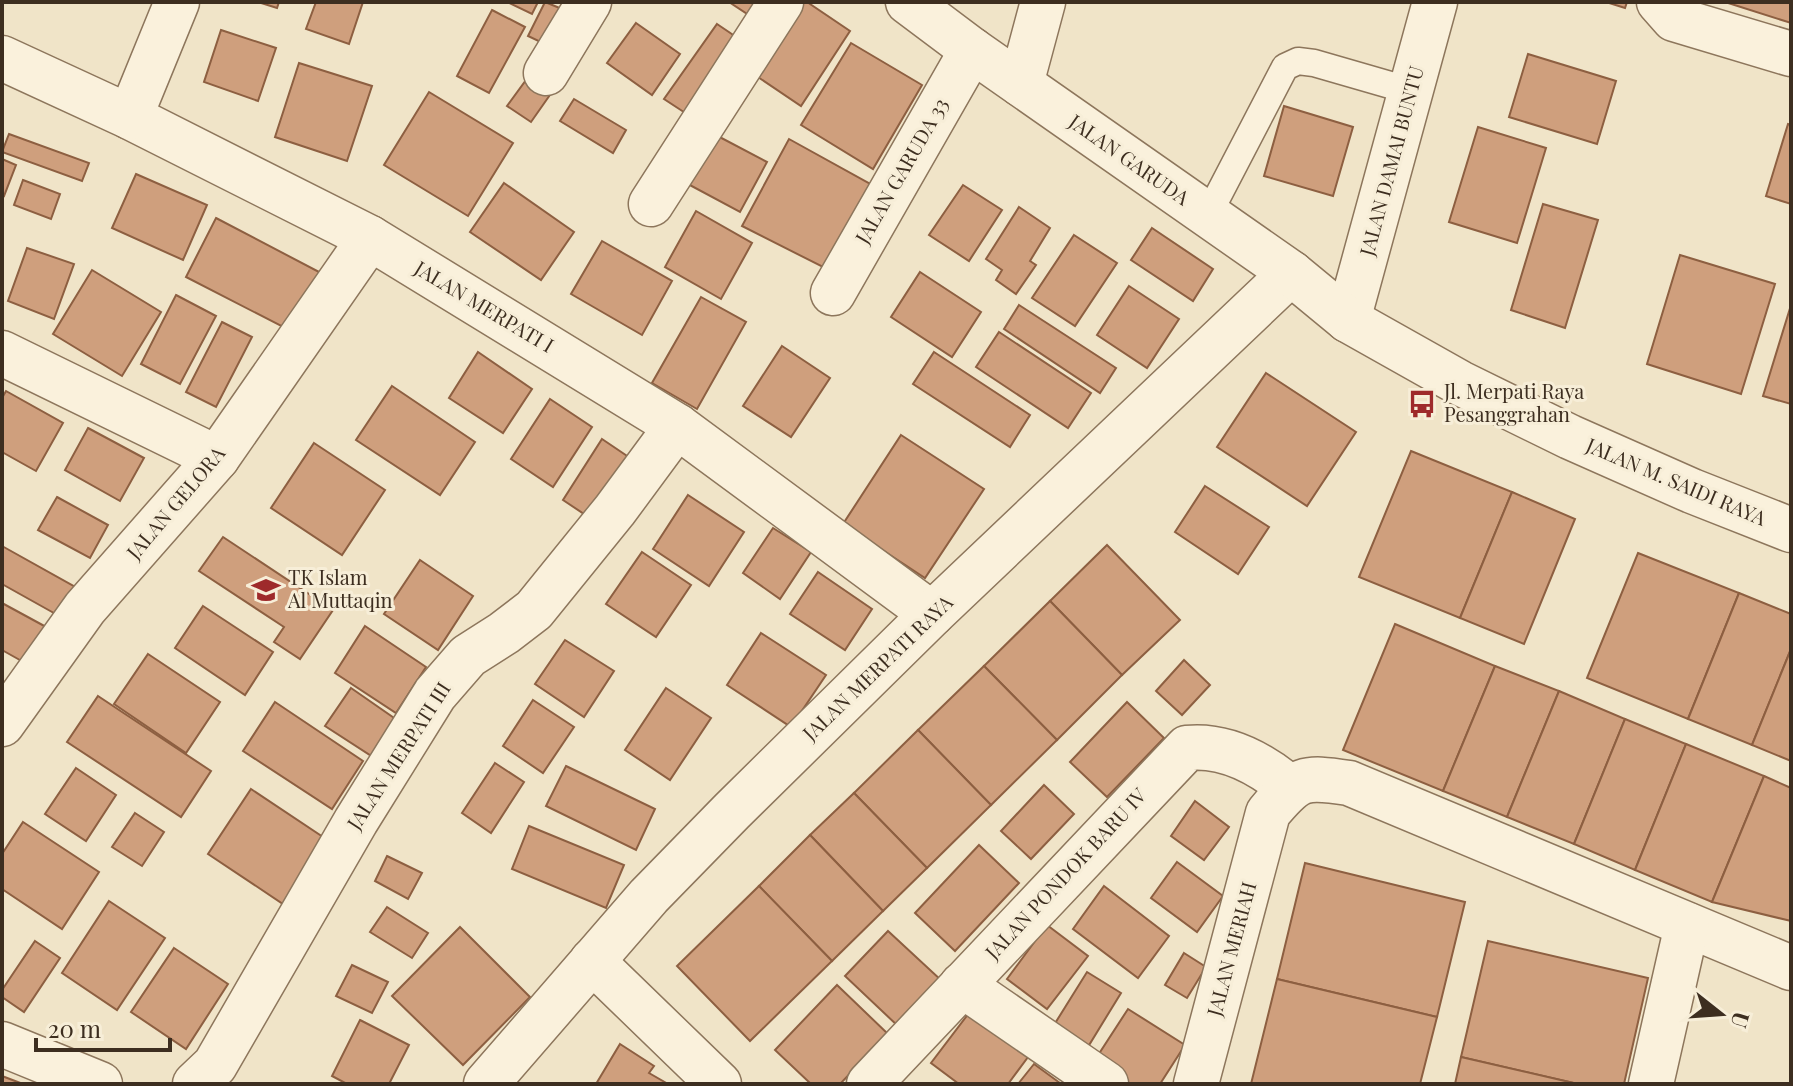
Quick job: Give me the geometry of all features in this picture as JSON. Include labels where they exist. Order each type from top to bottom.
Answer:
[{"type":"street","points":[[130,117],[177,2]]},
{"type":"street","points":[[546,73],[589,2]]},
{"type":"street","points":[[651,204],[781,2]]},
{"type":"street","name":"JALAN GARUDA","points":[[908,2],[1291,273],[1348,320]]},
{"type":"street","points":[[1021,84],[1043,2]]},
{"type":"street","name":"JALAN DAMAI BUNTU","points":[[1348,320],[1435,2]]},
{"type":"street","points":[[1659,2],[1674,19],[1791,54]]},
{"type":"street","name":"JALAN GARUDA 33","points":[[833,293],[972,50]]},
{"type":"street","name":"JALAN MERPATI I","points":[[2,58],[130,117],[370,238],[677,426],[932,614]]},
{"type":"street","name":"JALAN GELORA","points":[[2,724],[85,608],[217,458],[370,238]]},
{"type":"street","name":"JALAN MERPATI RAYA","points":[[486,1084],[649,896],[690,854],[932,614],[1291,273]]},
{"type":"street","name":"JALAN M. SAIDI RAYA","points":[[1348,320],[1460,383],[1570,437],[1692,491],[1791,530]]},
{"type":"street","points":[[2,353],[217,458]]},
{"type":"street","name":"JALAN MERPATI III","points":[[195,1084],[215,1065],[356,821],[435,694],[468,656],[534,610],[615,510],[677,426]]},
{"type":"street","name":"JALAN PONDOK BARU IV","points":[[869,1084],[1187,748],[1202,746],[1222,749],[1264,767],[1278,800]]},
{"type":"street","points":[[1278,800],[1315,778],[1349,783],[1791,968]]},
{"type":"street","name":"JALAN MERIAH","points":[[1196,1084],[1278,800]]},
{"type":"street","points":[[1651,1084],[1687,925]]},
{"type":"street","points":[[592,961],[719,1084]]},
{"type":"street","points":[[962,985],[1106,1084]]},
{"type":"street","points":[[2,1044],[100,1084]]},
{"type":"lane","points":[[1208,215],[1285,67],[1298,61],[1314,63],[1411,91]]},
{"type":"building","points":[[258,2],[279,2],[277,8]]},
{"type":"building","points":[[316,2],[363,2],[349,44],[306,29]]},
{"type":"building","points":[[507,2],[538,2],[532,14]]},
{"type":"building","points":[[545,2],[567,11],[549,46],[528,36]]},
{"type":"building","points":[[729,2],[770,2],[758,21]]},
{"type":"building","points":[[794,2],[807,2],[850,31],[801,106],[749,71]]},
{"type":"building","points":[[1606,2],[1627,2],[1625,8]]},
{"type":"building","points":[[1725,2],[1791,2],[1791,23]]},
{"type":"building","points":[[492,10],[525,27],[489,93],[457,76]]},
{"type":"building","points":[[636,23],[680,54],[652,95],[607,63]]},
{"type":"building","points":[[717,24],[748,45],[696,120],[664,99]]},
{"type":"building","points":[[221,30],[276,48],[258,101],[204,82]]},
{"type":"building","points":[[851,43],[922,85],[873,169],[801,125]]},
{"type":"building","points":[[1528,54],[1616,81],[1597,144],[1509,117]]},
{"type":"building","points":[[299,63],[372,86],[347,161],[275,137]]},
{"type":"building","points":[[529,76],[552,92],[531,122],[507,106]]},
{"type":"building","points":[[429,92],[513,143],[468,216],[384,165]]},
{"type":"building","points":[[574,99],[626,130],[613,153],[560,121]]},
{"type":"building","points":[[1284,106],[1353,127],[1333,196],[1264,176]]},
{"type":"building","points":[[1788,124],[1791,125],[1791,204],[1766,196]]},
{"type":"building","points":[[1478,127],[1546,148],[1517,243],[1449,222]]},
{"type":"building","points":[[712,133],[767,162],[740,212],[686,183]]},
{"type":"building","points":[[9,134],[89,163],[82,181],[2,152]]},
{"type":"building","points":[[789,139],[872,185],[825,268],[742,226]]},
{"type":"building","points":[[2,159],[16,165],[4,196],[2,195]]},
{"type":"building","points":[[136,174],[207,205],[183,260],[112,228]]},
{"type":"building","points":[[23,180],[60,194],[51,219],[14,205]]},
{"type":"building","points":[[504,183],[574,232],[541,280],[470,232]]},
{"type":"building","points":[[963,185],[1002,210],[969,261],[929,235]]},
{"type":"building","points":[[1543,204],[1598,220],[1565,328],[1511,310]]},
{"type":"building","points":[[1019,207],[1050,228],[1030,261],[1036,265],[1016,294],[996,280],[1002,270],[986,259]]},
{"type":"building","points":[[696,211],[752,243],[721,299],[665,267]]},
{"type":"building","points":[[216,218],[321,273],[291,331],[186,277]]},
{"type":"building","points":[[1152,228],[1213,269],[1193,301],[1131,260]]},
{"type":"building","points":[[1074,235],[1117,263],[1075,326],[1032,298]]},
{"type":"building","points":[[602,241],[672,281],[642,335],[571,294]]},
{"type":"building","points":[[27,248],[74,264],[54,319],[8,301]]},
{"type":"building","points":[[1680,255],[1775,284],[1741,394],[1647,364]]},
{"type":"building","points":[[92,270],[161,312],[122,376],[53,334]]},
{"type":"building","points":[[920,272],[981,312],[952,357],[891,317]]},
{"type":"building","points":[[1129,286],[1179,319],[1147,368],[1097,335]]},
{"type":"building","points":[[176,295],[216,316],[180,384],[141,364]]},
{"type":"building","points":[[701,297],[746,322],[697,409],[652,383]]},
{"type":"building","points":[[1019,305],[1116,368],[1100,393],[1004,329]]},
{"type":"building","points":[[1791,305],[1791,404],[1763,396]]},
{"type":"building","points":[[222,322],[252,337],[216,407],[186,392]]},
{"type":"building","points":[[999,332],[1091,393],[1068,428],[976,367]]},
{"type":"building","points":[[782,346],[830,378],[791,437],[743,406]]},
{"type":"building","points":[[478,352],[532,389],[503,433],[449,398]]},
{"type":"building","points":[[934,352],[1030,415],[1010,447],[913,384]]},
{"type":"building","points":[[1266,373],[1356,432],[1307,506],[1217,447]]},
{"type":"building","points":[[392,386],[475,442],[440,495],[356,440]]},
{"type":"building","points":[[6,391],[63,423],[36,471],[2,452],[2,398]]},
{"type":"building","points":[[550,399],[592,427],[553,487],[511,459]]},
{"type":"building","points":[[88,428],[144,458],[120,501],[65,470]]},
{"type":"building","points":[[901,435],[984,489],[925,578],[843,524]]},
{"type":"building","points":[[602,439],[639,464],[599,524],[563,500]]},
{"type":"building","points":[[314,443],[385,490],[342,555],[271,508]]},
{"type":"building","points":[[1411,451],[1512,492],[1460,618],[1359,577]]},
{"type":"building","points":[[1205,486],[1269,527],[1238,574],[1175,532]]},
{"type":"building","points":[[1512,492],[1575,519],[1524,644],[1460,618]]},
{"type":"building","points":[[688,495],[744,532],[709,586],[653,549]]},
{"type":"building","points":[[57,497],[108,525],[90,558],[38,530]]},
{"type":"building","points":[[773,528],[811,552],[780,599],[743,573]]},
{"type":"building","name":"TK Islam Al Muttaqin","points":[[223,537],[333,610],[300,659],[274,642],[284,627],[199,571]]},
{"type":"building","points":[[1107,545],[1180,620],[1122,675],[1050,601]]},
{"type":"building","points":[[2,546],[77,588],[61,617],[2,584]]},
{"type":"building","points":[[642,552],[691,585],[656,637],[606,604]]},
{"type":"building","points":[[1638,553],[1739,593],[1688,719],[1587,678]]},
{"type":"building","points":[[420,560],[473,596],[438,650],[384,614]]},
{"type":"building","points":[[818,572],[872,609],[845,650],[790,614]]},
{"type":"building","points":[[1739,593],[1791,614],[1791,649],[1752,745],[1688,719]]},
{"type":"building","points":[[1050,601],[1122,675],[1057,740],[984,666]]},
{"type":"building","points":[[2,603],[48,628],[27,664],[2,650]]},
{"type":"building","points":[[203,606],[273,652],[245,695],[175,648]]},
{"type":"building","points":[[1395,624],[1495,666],[1443,791],[1343,750]]},
{"type":"building","points":[[365,626],[426,667],[396,713],[335,673]]},
{"type":"building","points":[[761,633],[826,675],[791,727],[727,685]]},
{"type":"building","points":[[565,640],[614,671],[584,717],[535,684]]},
{"type":"building","points":[[1791,649],[1791,761],[1752,745]]},
{"type":"building","points":[[148,654],[220,702],[186,753],[114,704]]},
{"type":"building","points":[[1184,660],[1210,685],[1182,715],[1156,691]]},
{"type":"building","points":[[984,666],[1057,740],[991,805],[918,730]]},
{"type":"building","points":[[1495,666],[1559,691],[1507,817],[1443,791]]},
{"type":"building","points":[[351,688],[397,720],[373,757],[325,726]]},
{"type":"building","points":[[666,688],[711,718],[670,780],[625,750]]},
{"type":"building","points":[[1559,691],[1625,719],[1574,844],[1507,817]]},
{"type":"building","points":[[98,696],[211,771],[181,817],[67,742]]},
{"type":"building","points":[[533,700],[574,727],[543,773],[503,746]]},
{"type":"building","points":[[275,702],[363,761],[332,809],[243,751]]},
{"type":"building","points":[[1127,702],[1164,738],[1107,797],[1070,762]]},
{"type":"building","points":[[1625,719],[1686,744],[1635,870],[1574,844]]},
{"type":"building","points":[[918,730],[991,805],[927,868],[854,793]]},
{"type":"building","points":[[1686,744],[1764,776],[1712,902],[1635,870]]},
{"type":"building","points":[[495,763],[524,782],[491,833],[462,813]]},
{"type":"building","points":[[566,766],[655,809],[636,850],[546,806]]},
{"type":"building","points":[[76,768],[116,795],[86,841],[45,814]]},
{"type":"building","points":[[1764,776],[1791,788],[1791,921],[1712,902]]},
{"type":"building","points":[[1044,785],[1074,814],[1031,859],[1001,831]]},
{"type":"building","points":[[251,789],[326,839],[283,904],[208,854]]},
{"type":"building","points":[[854,793],[927,868],[883,911],[810,835]]},
{"type":"building","points":[[1195,801],[1229,827],[1204,860],[1171,836]]},
{"type":"building","points":[[135,813],[164,832],[142,866],[112,847]]},
{"type":"building","points":[[23,822],[99,872],[62,929],[2,889],[2,854]]},
{"type":"building","points":[[529,826],[624,865],[606,908],[512,869]]},
{"type":"building","points":[[810,835],[883,911],[832,961],[759,886]]},
{"type":"building","points":[[979,845],[1019,883],[955,951],[915,913]]},
{"type":"building","points":[[387,856],[422,873],[408,899],[375,881]]},
{"type":"building","points":[[1177,862],[1223,896],[1197,932],[1151,898]]},
{"type":"building","points":[[1305,863],[1465,902],[1437,1017],[1277,979]]},
{"type":"building","points":[[759,886],[832,961],[750,1041],[677,966]]},
{"type":"building","points":[[1104,886],[1169,936],[1138,978],[1073,929]]},
{"type":"building","points":[[109,901],[165,938],[117,1010],[62,973]]},
{"type":"building","points":[[387,907],[428,933],[412,958],[370,932]]},
{"type":"building","points":[[1047,925],[1088,956],[1047,1009],[1007,979]]},
{"type":"building","points":[[460,927],[530,997],[463,1065],[392,996]]},
{"type":"building","points":[[888,931],[942,981],[899,1027],[845,976]]},
{"type":"building","points":[[35,941],[60,958],[24,1012],[2,997],[2,990]]},
{"type":"building","points":[[1488,941],[1648,978],[1624,1084],[1578,1084],[1461,1057]]},
{"type":"building","points":[[174,948],[228,984],[186,1049],[131,1012]]},
{"type":"building","points":[[1184,953],[1206,967],[1187,998],[1165,985]]},
{"type":"building","points":[[352,965],[388,982],[372,1013],[336,996]]},
{"type":"building","points":[[1087,972],[1121,993],[1083,1055],[1049,1033]]},
{"type":"building","points":[[1277,979],[1437,1017],[1420,1084],[1251,1084]]},
{"type":"building","points":[[837,985],[888,1034],[840,1084],[811,1084],[775,1050]]},
{"type":"building","points":[[972,1009],[1031,1053],[1008,1084],[959,1084],[931,1063]]},
{"type":"building","points":[[1128,1009],[1185,1045],[1160,1084],[1126,1084],[1093,1063]]},
{"type":"building","points":[[360,1020],[409,1045],[389,1084],[347,1084],[332,1076]]},
{"type":"building","points":[[620,1044],[654,1066],[649,1073],[668,1084],[596,1084]]},
{"type":"building","points":[[1461,1057],[1578,1084],[1455,1084]]},
{"type":"building","points":[[1034,1064],[1060,1083],[1018,1084]]},
{"type":"building","points":[[2,1076],[23,1084],[2,1084]]},
{"type":"place","name":"Jl. Merpati Raya Pesanggrahan","points":[[1422,404]]},
{"type":"place","name":"TK Islam Al Muttaqin","points":[[266,590]]}]
